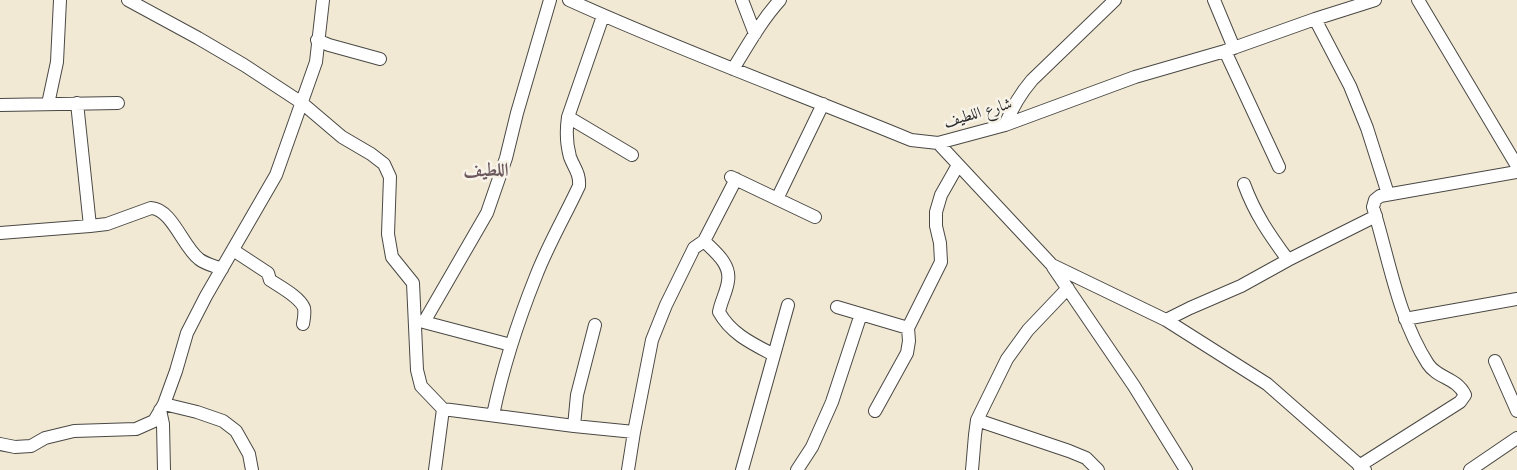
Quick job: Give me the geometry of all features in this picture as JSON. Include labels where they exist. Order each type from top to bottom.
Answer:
[{"type":"street","points":[[48,104],[57,62],[60,0]]},
{"type":"street","points":[[128,0],[244,65],[302,103],[342,137],[384,164],[390,177],[388,234],[392,257],[413,283],[420,321]]},
{"type":"street","points":[[0,444],[15,447],[31,446],[45,438],[74,431],[136,429],[154,421],[162,407],[176,371],[186,333],[276,175],[316,62],[323,0]]},
{"type":"street","points":[[550,0],[506,158],[486,213],[414,334],[417,370],[421,386],[443,409],[634,432]]},
{"type":"street","name":"شارع اللطيف","points":[[569,0],[603,16],[912,140],[938,143],[1005,125],[1135,77],[1230,49],[1373,0]]},
{"type":"street","points":[[742,0],[755,34]]},
{"type":"street","points":[[733,69],[770,10],[780,0]]},
{"type":"street","points":[[1005,125],[1011,108],[1032,80],[1115,0]]},
{"type":"street","points":[[1214,0],[1230,49],[1279,167]]},
{"type":"street","points":[[1418,0],[1517,166]]},
{"type":"street","points":[[493,415],[501,377],[536,274],[579,186],[580,177],[570,157],[566,132],[568,117],[603,16]]},
{"type":"street","points":[[1315,19],[1350,86],[1367,128],[1388,194]]},
{"type":"street","points":[[317,40],[380,59]]},
{"type":"street","points":[[78,103],[90,226]]},
{"type":"street","points":[[0,105],[118,103]]},
{"type":"street","points":[[777,199],[823,104]]},
{"type":"street","points":[[568,117],[632,155]]},
{"type":"street","points":[[938,143],[1052,265],[1134,386],[1186,470]]},
{"type":"street","points":[[875,411],[907,352],[909,342],[908,328],[941,262],[936,212],[941,195],[958,165]]},
{"type":"street","points":[[1052,265],[1166,320],[1268,384],[1362,468],[1460,402],[1465,395],[1460,386],[1435,372],[1428,365],[1405,320],[1374,208],[1375,200],[1380,196],[1388,194],[1517,172]]},
{"type":"street","points":[[628,470],[652,340],[694,248],[704,241],[734,178],[815,217]]},
{"type":"street","points":[[1244,184],[1253,208],[1288,260]]},
{"type":"street","points":[[0,233],[107,224],[151,208],[158,208],[164,213],[200,260],[222,268]]},
{"type":"street","points":[[1166,320],[1225,294],[1376,216]]},
{"type":"street","points":[[704,241],[721,258],[726,266],[729,280],[719,312],[723,320],[743,339],[774,355]]},
{"type":"street","points":[[233,250],[268,273],[270,280],[303,305],[305,310],[303,324]]},
{"type":"street","points":[[972,470],[977,420],[1007,359],[1028,330],[1068,288]]},
{"type":"street","points":[[1405,320],[1517,299]]},
{"type":"street","points":[[742,470],[788,305]]},
{"type":"street","points":[[837,307],[908,328]]},
{"type":"street","points":[[797,470],[812,447],[832,402],[861,314]]},
{"type":"street","points":[[420,321],[511,345]]},
{"type":"street","points":[[574,426],[577,395],[595,325]]},
{"type":"street","points":[[1495,361],[1517,411]]},
{"type":"street","points":[[162,407],[164,470]]},
{"type":"street","points":[[162,407],[197,412],[223,421],[236,431],[249,454],[252,470]]},
{"type":"street","points":[[435,470],[443,409]]},
{"type":"street","points":[[977,420],[1086,458],[1098,470]]},
{"type":"street","points":[[1470,470],[1517,438]]},
{"type":"district","name":"اللطيف","points":[[486,172]]}]
